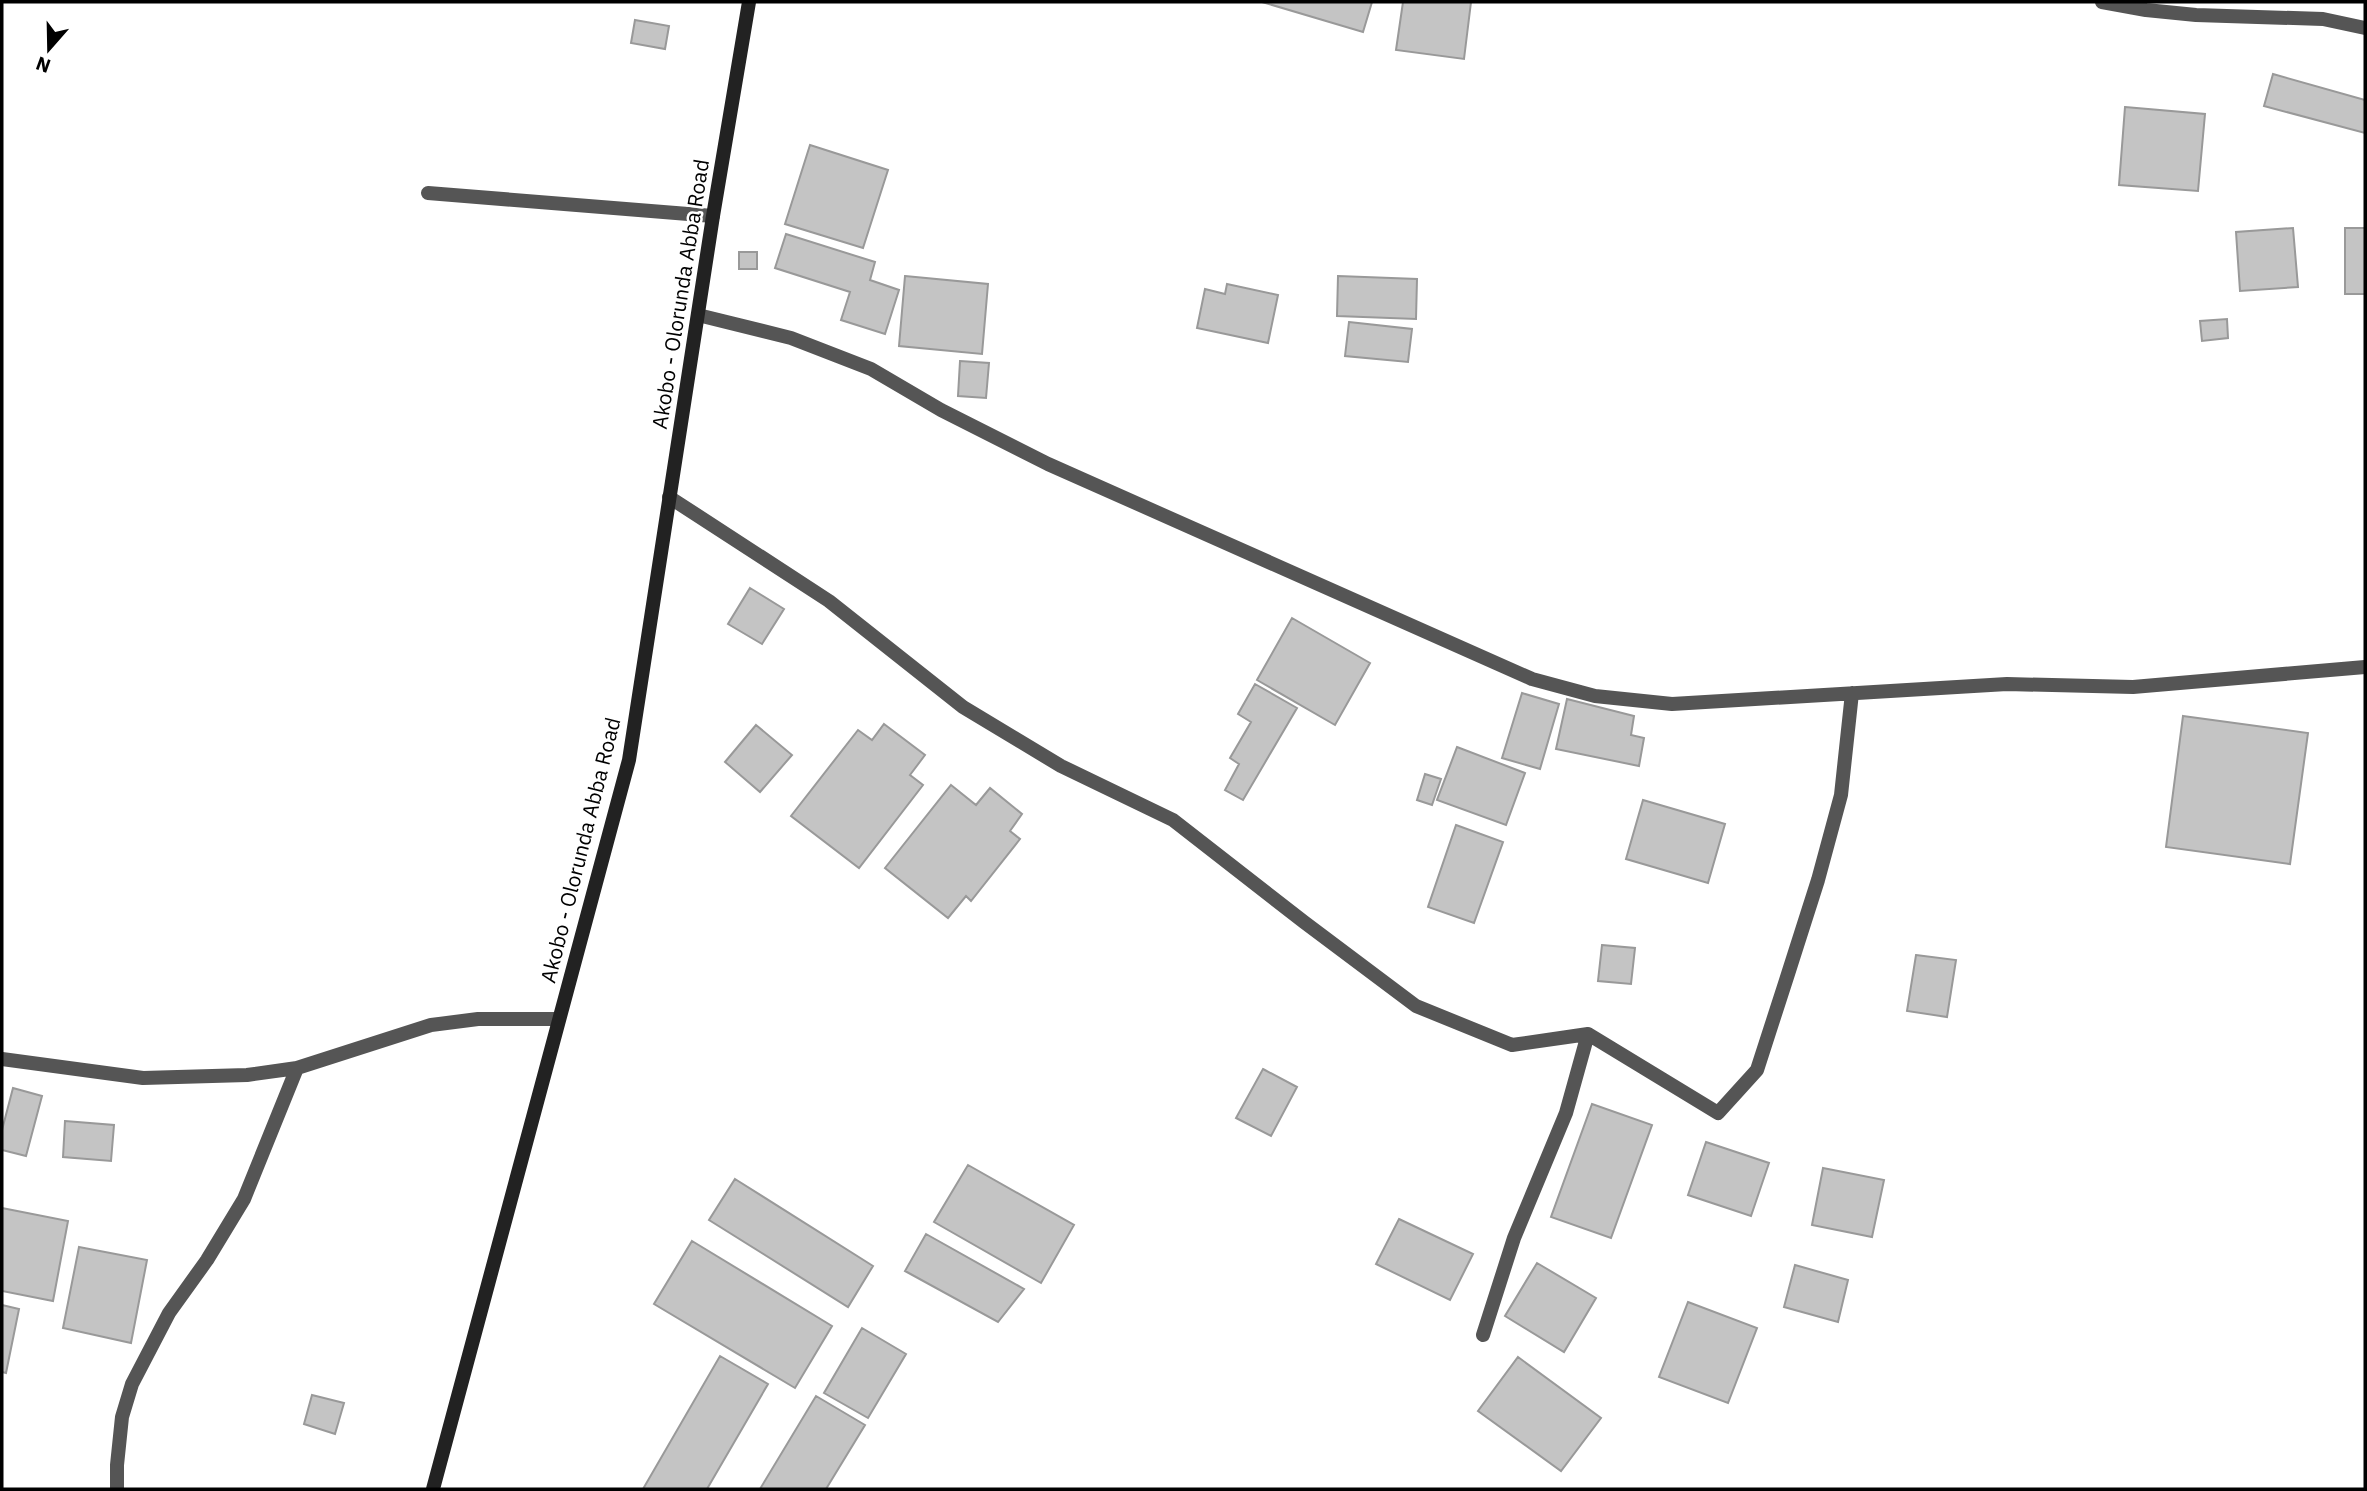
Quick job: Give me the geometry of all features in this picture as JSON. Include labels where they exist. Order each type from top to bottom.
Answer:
[{"type":"main road","name":"Akobo - Olorunda Abba Road","points":[[433,1489],[629,760],[749,2]]},
{"type":"street","points":[[2102,2],[2196,15],[2323,19],[2365,28]]},
{"type":"street","points":[[428,193],[713,216]]},
{"type":"street","points":[[698,315],[791,338],[871,369],[941,410],[1048,464],[1532,679],[1595,696],[1672,704],[2007,684],[2133,687],[2365,667]]},
{"type":"street","points":[[669,497],[829,601],[963,707],[1061,766],[1173,820],[1416,1006],[1512,1045],[1588,1034],[1718,1113],[1757,1070],[1818,880],[1840,795],[1852,693]]},
{"type":"street","points":[[2,1059],[144,1078],[247,1075],[297,1068],[431,1024],[478,1019],[558,1019]]},
{"type":"street","points":[[1483,1335],[1514,1238],[1566,1113],[1588,1034]]},
{"type":"street","points":[[117,1489],[122,1417],[132,1384],[169,1313],[207,1260],[244,1199],[297,1068]]},
{"type":"building","points":[[1262,2],[1372,2],[1363,32]]},
{"type":"building","points":[[1403,2],[1471,2],[1464,59],[1396,50]]},
{"type":"building","points":[[635,20],[669,26],[665,49],[631,43]]},
{"type":"building","points":[[2273,74],[2365,100],[2365,133],[2264,106]]},
{"type":"building","points":[[2125,107],[2205,114],[2198,191],[2119,185]]},
{"type":"building","points":[[810,145],[888,170],[863,248],[785,224]]},
{"type":"building","points":[[2293,228],[2298,287],[2240,291],[2236,232]]},
{"type":"building","points":[[2345,228],[2365,228],[2365,294],[2345,294]]},
{"type":"building","points":[[786,234],[875,262],[870,280],[899,290],[885,334],[841,320],[850,292],[775,268]]},
{"type":"building","points":[[739,252],[757,252],[757,269],[739,269]]},
{"type":"building","points":[[905,276],[988,284],[982,354],[899,346]]},
{"type":"building","points":[[1338,276],[1417,279],[1416,319],[1337,316]]},
{"type":"building","points":[[1227,284],[1278,295],[1268,343],[1197,328],[1205,289],[1225,294]]},
{"type":"building","points":[[2227,319],[2228,338],[2202,341],[2200,321]]},
{"type":"building","points":[[1349,322],[1412,329],[1408,362],[1345,356]]},
{"type":"building","points":[[960,361],[989,363],[986,398],[958,396]]},
{"type":"building","points":[[750,588],[784,609],[762,644],[728,624]]},
{"type":"building","points":[[1292,618],[1370,663],[1335,725],[1257,680]]},
{"type":"building","points":[[1255,684],[1297,708],[1243,800],[1225,790],[1239,764],[1230,758],[1251,722],[1238,714]]},
{"type":"building","points":[[1522,693],[1559,704],[1540,769],[1502,758]]},
{"type":"building","points":[[1567,699],[1634,716],[1631,735],[1644,738],[1639,766],[1556,749]]},
{"type":"building","points":[[2183,716],[2308,733],[2290,864],[2166,847]]},
{"type":"building","points":[[884,724],[925,755],[910,775],[923,785],[859,868],[791,816],[858,730],[872,740]]},
{"type":"building","points":[[756,725],[792,755],[760,792],[725,762]]},
{"type":"building","points":[[1457,747],[1525,773],[1506,825],[1437,800]]},
{"type":"building","points":[[1425,774],[1441,779],[1432,805],[1417,800]]},
{"type":"building","points":[[951,785],[976,805],[990,788],[1022,814],[1010,831],[1020,839],[971,901],[966,896],[948,918],[885,868]]},
{"type":"building","points":[[1643,800],[1725,824],[1708,883],[1626,859]]},
{"type":"building","points":[[1456,825],[1503,842],[1474,923],[1428,907]]},
{"type":"building","points":[[1602,945],[1635,948],[1631,984],[1598,981]]},
{"type":"building","points":[[1916,955],[1956,960],[1947,1017],[1907,1011]]},
{"type":"building","points":[[1263,1069],[1297,1087],[1271,1136],[1236,1118]]},
{"type":"building","points":[[13,1088],[42,1096],[26,1156],[2,1150],[2,1130]]},
{"type":"building","points":[[1592,1104],[1652,1125],[1611,1238],[1551,1217]]},
{"type":"building","points":[[65,1121],[114,1125],[111,1161],[63,1157]]},
{"type":"building","points":[[1706,1142],[1769,1163],[1751,1216],[1688,1195]]},
{"type":"building","points":[[968,1165],[1074,1225],[1041,1283],[934,1222]]},
{"type":"building","points":[[1823,1168],[1884,1180],[1872,1237],[1812,1225]]},
{"type":"building","points":[[735,1179],[873,1266],[848,1307],[709,1220]]},
{"type":"building","points":[[2,1208],[68,1221],[53,1301],[2,1291]]},
{"type":"building","points":[[1399,1219],[1473,1254],[1450,1300],[1376,1264]]},
{"type":"building","points":[[926,1234],[1024,1289],[998,1322],[905,1271]]},
{"type":"building","points":[[692,1241],[832,1326],[795,1388],[654,1304]]},
{"type":"building","points":[[79,1247],[147,1260],[131,1343],[63,1328]]},
{"type":"building","points":[[1537,1263],[1596,1298],[1564,1352],[1505,1316]]},
{"type":"building","points":[[1795,1265],[1848,1280],[1838,1322],[1784,1307]]},
{"type":"building","points":[[1688,1302],[1757,1328],[1728,1403],[1659,1377]]},
{"type":"building","points":[[2,1305],[19,1309],[6,1373],[2,1372]]},
{"type":"building","points":[[862,1328],[906,1354],[868,1418],[824,1393]]},
{"type":"building","points":[[720,1356],[768,1384],[707,1489],[643,1489]]},
{"type":"building","points":[[1518,1357],[1601,1418],[1561,1471],[1478,1411]]},
{"type":"building","points":[[312,1395],[344,1403],[335,1434],[304,1424]]},
{"type":"building","points":[[816,1396],[865,1425],[826,1489],[760,1489]]}]
